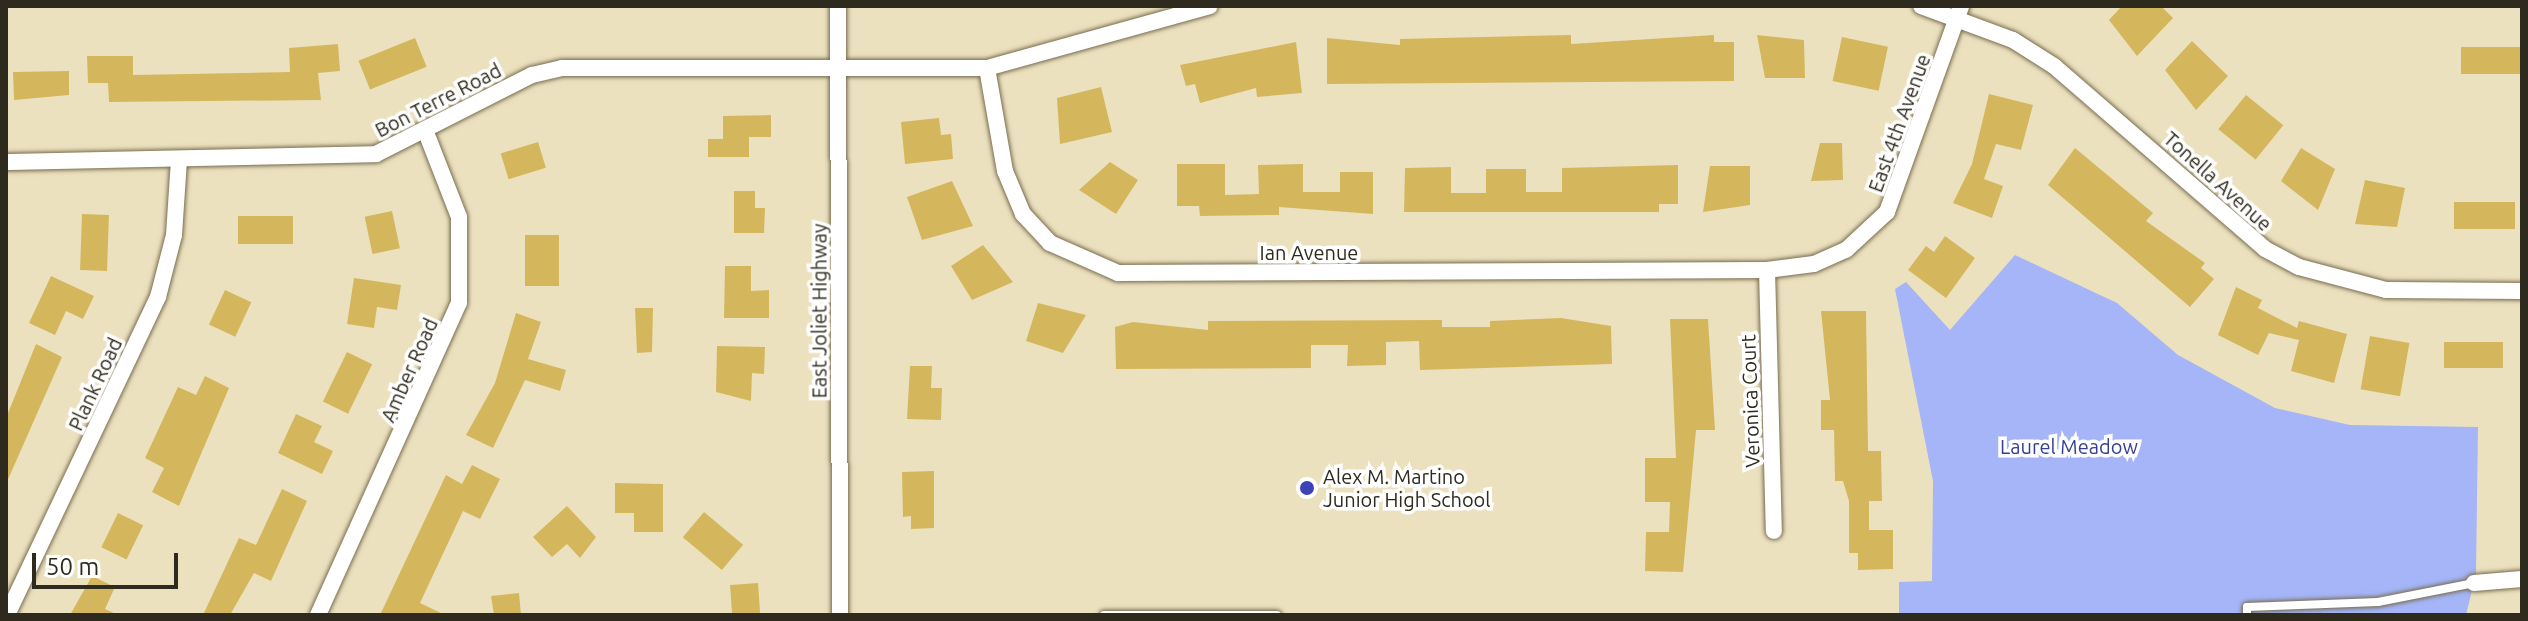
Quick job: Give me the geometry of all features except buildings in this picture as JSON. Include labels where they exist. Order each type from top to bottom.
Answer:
[{"type":"street","name":"East Joliet Highway","points":[[838,6],[840,615]]},
{"type":"street","points":[[839,64],[987,68],[1210,6]]},
{"type":"street","name":"Tonella Avenue","points":[[1921,6],[1959,12],[2054,66],[2265,249],[2299,267],[2386,290],[2522,291]]},
{"type":"street","name":"East 4th Avenue","points":[[1767,270],[1814,264],[1846,250],[1887,212],[1959,12]]},
{"type":"street","name":"Bon Terre Road","points":[[6,162],[354,157],[425,130],[517,82],[562,68],[839,64]]},
{"type":"street","name":"Ian Avenue","points":[[987,68],[1005,171],[1023,214],[1050,243],[1118,273],[1767,270]]},
{"type":"street","name":"Amber Road","points":[[318,615],[459,303],[459,217],[425,130]]},
{"type":"street","name":"Plank Road","points":[[7,615],[158,297],[174,235],[179,159]]},
{"type":"street","name":"Veronica Court","points":[[1767,270],[1774,531]]},
{"type":"street","points":[[2474,583],[2522,579]]},
{"type":"lane","points":[[2247,615],[2247,607],[2378,602],[2474,583]]},
{"type":"lane","points":[[1104,615],[1277,615]]},
{"type":"green space","name":"Laurel Meadow","points":[[2015,255],[2117,303],[2178,355],[2275,408],[2350,425],[2478,427],[2476,574],[2466,615],[1899,615],[1899,582],[1932,581],[1933,481],[1895,289],[1906,282],[1950,330]]},
{"type":"place","name":"Alex M. Martino Junior High School","points":[[1307,488]]}]
